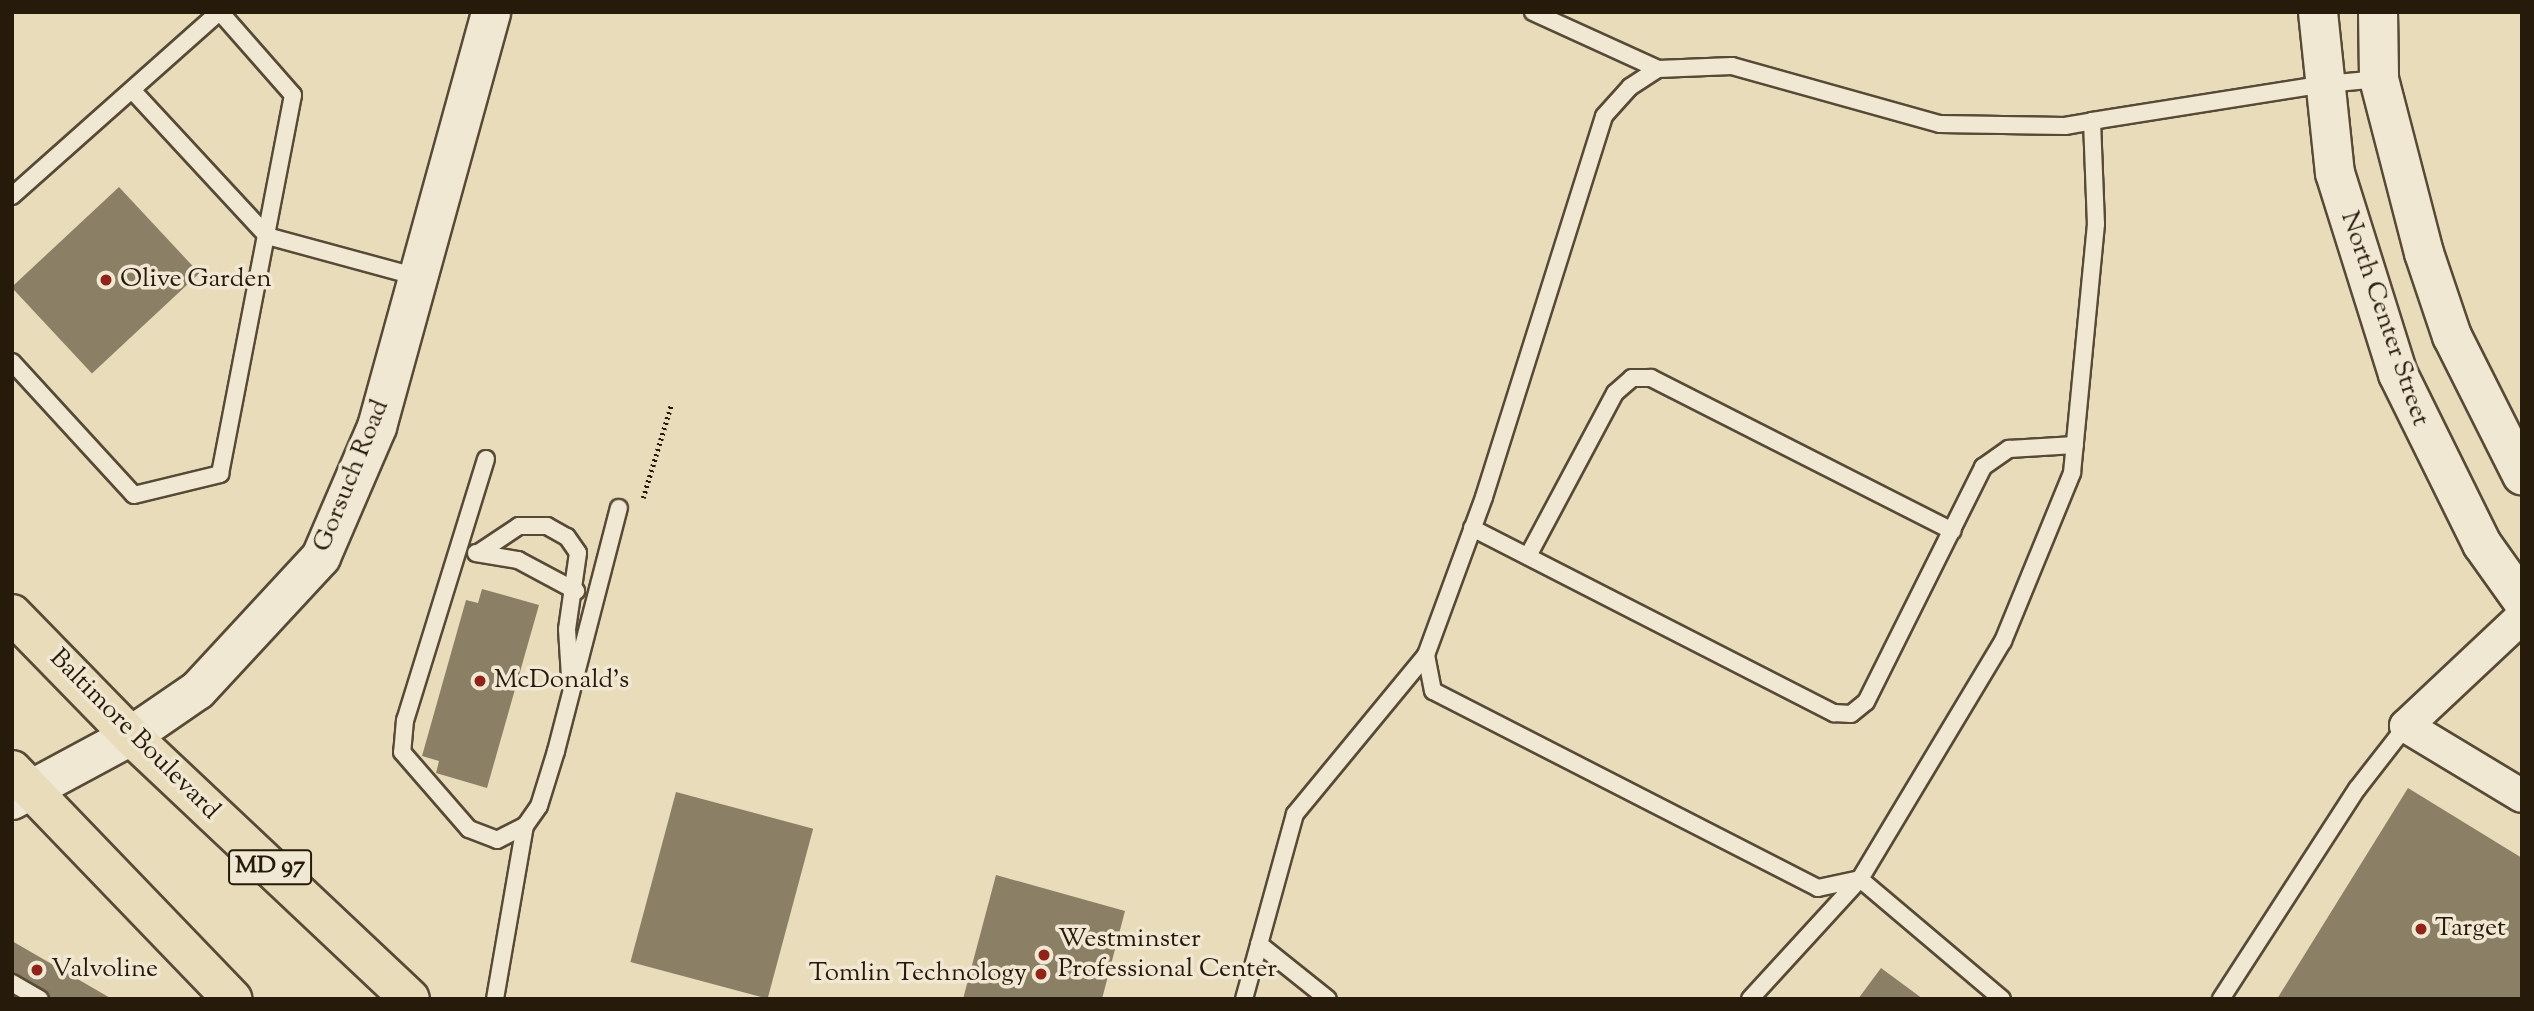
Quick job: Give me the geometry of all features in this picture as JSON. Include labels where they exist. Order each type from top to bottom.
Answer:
[{"type":"highway","name":"Baltimore Boulevard","points":[[12,614],[131,736],[410,999]]},
{"type":"highway","points":[[18,787],[232,999]]},
{"type":"street","name":"Gorsuch Road","points":[[18,787],[131,736],[198,690],[321,557],[377,427],[491,12]]},
{"type":"street","name":"North Center Street","points":[[2318,12],[2335,173],[2398,373],[2482,544],[2522,600]]},
{"type":"street","points":[[2378,12],[2379,79],[2452,336],[2522,475]]},
{"type":"street","points":[[2522,617],[2406,726],[2522,796]]},
{"type":"lane","points":[[12,196],[219,12],[293,95],[220,474],[134,495],[12,362]]},
{"type":"lane","points":[[1533,12],[1658,69],[1731,66],[1940,124],[2092,121],[2326,84],[2379,79]]},
{"type":"lane","points":[[1244,999],[1295,814],[1426,655],[1472,528],[1604,116],[1658,69]]},
{"type":"lane","points":[[132,90],[267,236],[418,277]]},
{"type":"lane","points":[[1750,999],[1860,878],[2003,641],[2072,473],[2096,224],[2092,121]]},
{"type":"lane","points":[[1528,556],[1615,393],[1632,379],[1651,379],[1952,531]]},
{"type":"lane","points":[[1472,528],[1834,713],[1851,714],[1866,702],[1983,467],[2009,449],[2075,445]]},
{"type":"lane","points":[[486,459],[405,720],[402,752],[469,829],[497,840],[525,826]]},
{"type":"lane","points":[[495,999],[525,826],[539,806],[619,508]]},
{"type":"lane","points":[[456,557],[480,552],[519,526],[547,526],[566,537],[578,553],[576,591],[568,629],[570,690]]},
{"type":"lane","points":[[480,552],[518,560],[576,591]]},
{"type":"lane","points":[[1426,655],[1433,691],[1818,888],[1860,878]]},
{"type":"lane","points":[[2221,999],[2357,789],[2406,726]]},
{"type":"lane","points":[[1860,878],[2002,999]]},
{"type":"lane","points":[[1259,944],[1328,999]]},
{"type":"lane","points":[[12,983],[40,999]]},
{"type":"building","name":"Olive Garden","points":[[119,187],[199,273],[92,374],[12,287]]},
{"type":"building","name":"McDonald's","points":[[482,589],[539,605],[487,788],[436,773],[439,761],[422,756],[466,600],[478,603]]},
{"type":"building","name":"Target","points":[[2408,788],[2522,858],[2522,999],[2277,999]]},
{"type":"building","points":[[676,792],[813,829],[768,999],[630,962]]},
{"type":"building","name":"Westminster Professional Center","points":[[996,875],[1125,911],[1102,999],[963,999]]},
{"type":"building","name":"Valvoline","points":[[12,941],[112,999],[12,999]]},
{"type":"building","points":[[1881,968],[1923,999],[1858,999]]},
{"type":"place","name":"Olive Garden","points":[[106,280]]},
{"type":"place","name":"McDonald's","points":[[480,681]]},
{"type":"place","name":"Target","points":[[2421,929]]},
{"type":"place","name":"Westminster Professional Center","points":[[1044,955]]},
{"type":"place","name":"Valvoline","points":[[37,970]]},
{"type":"place","name":"Tomlin Technology","points":[[1041,974]]}]
